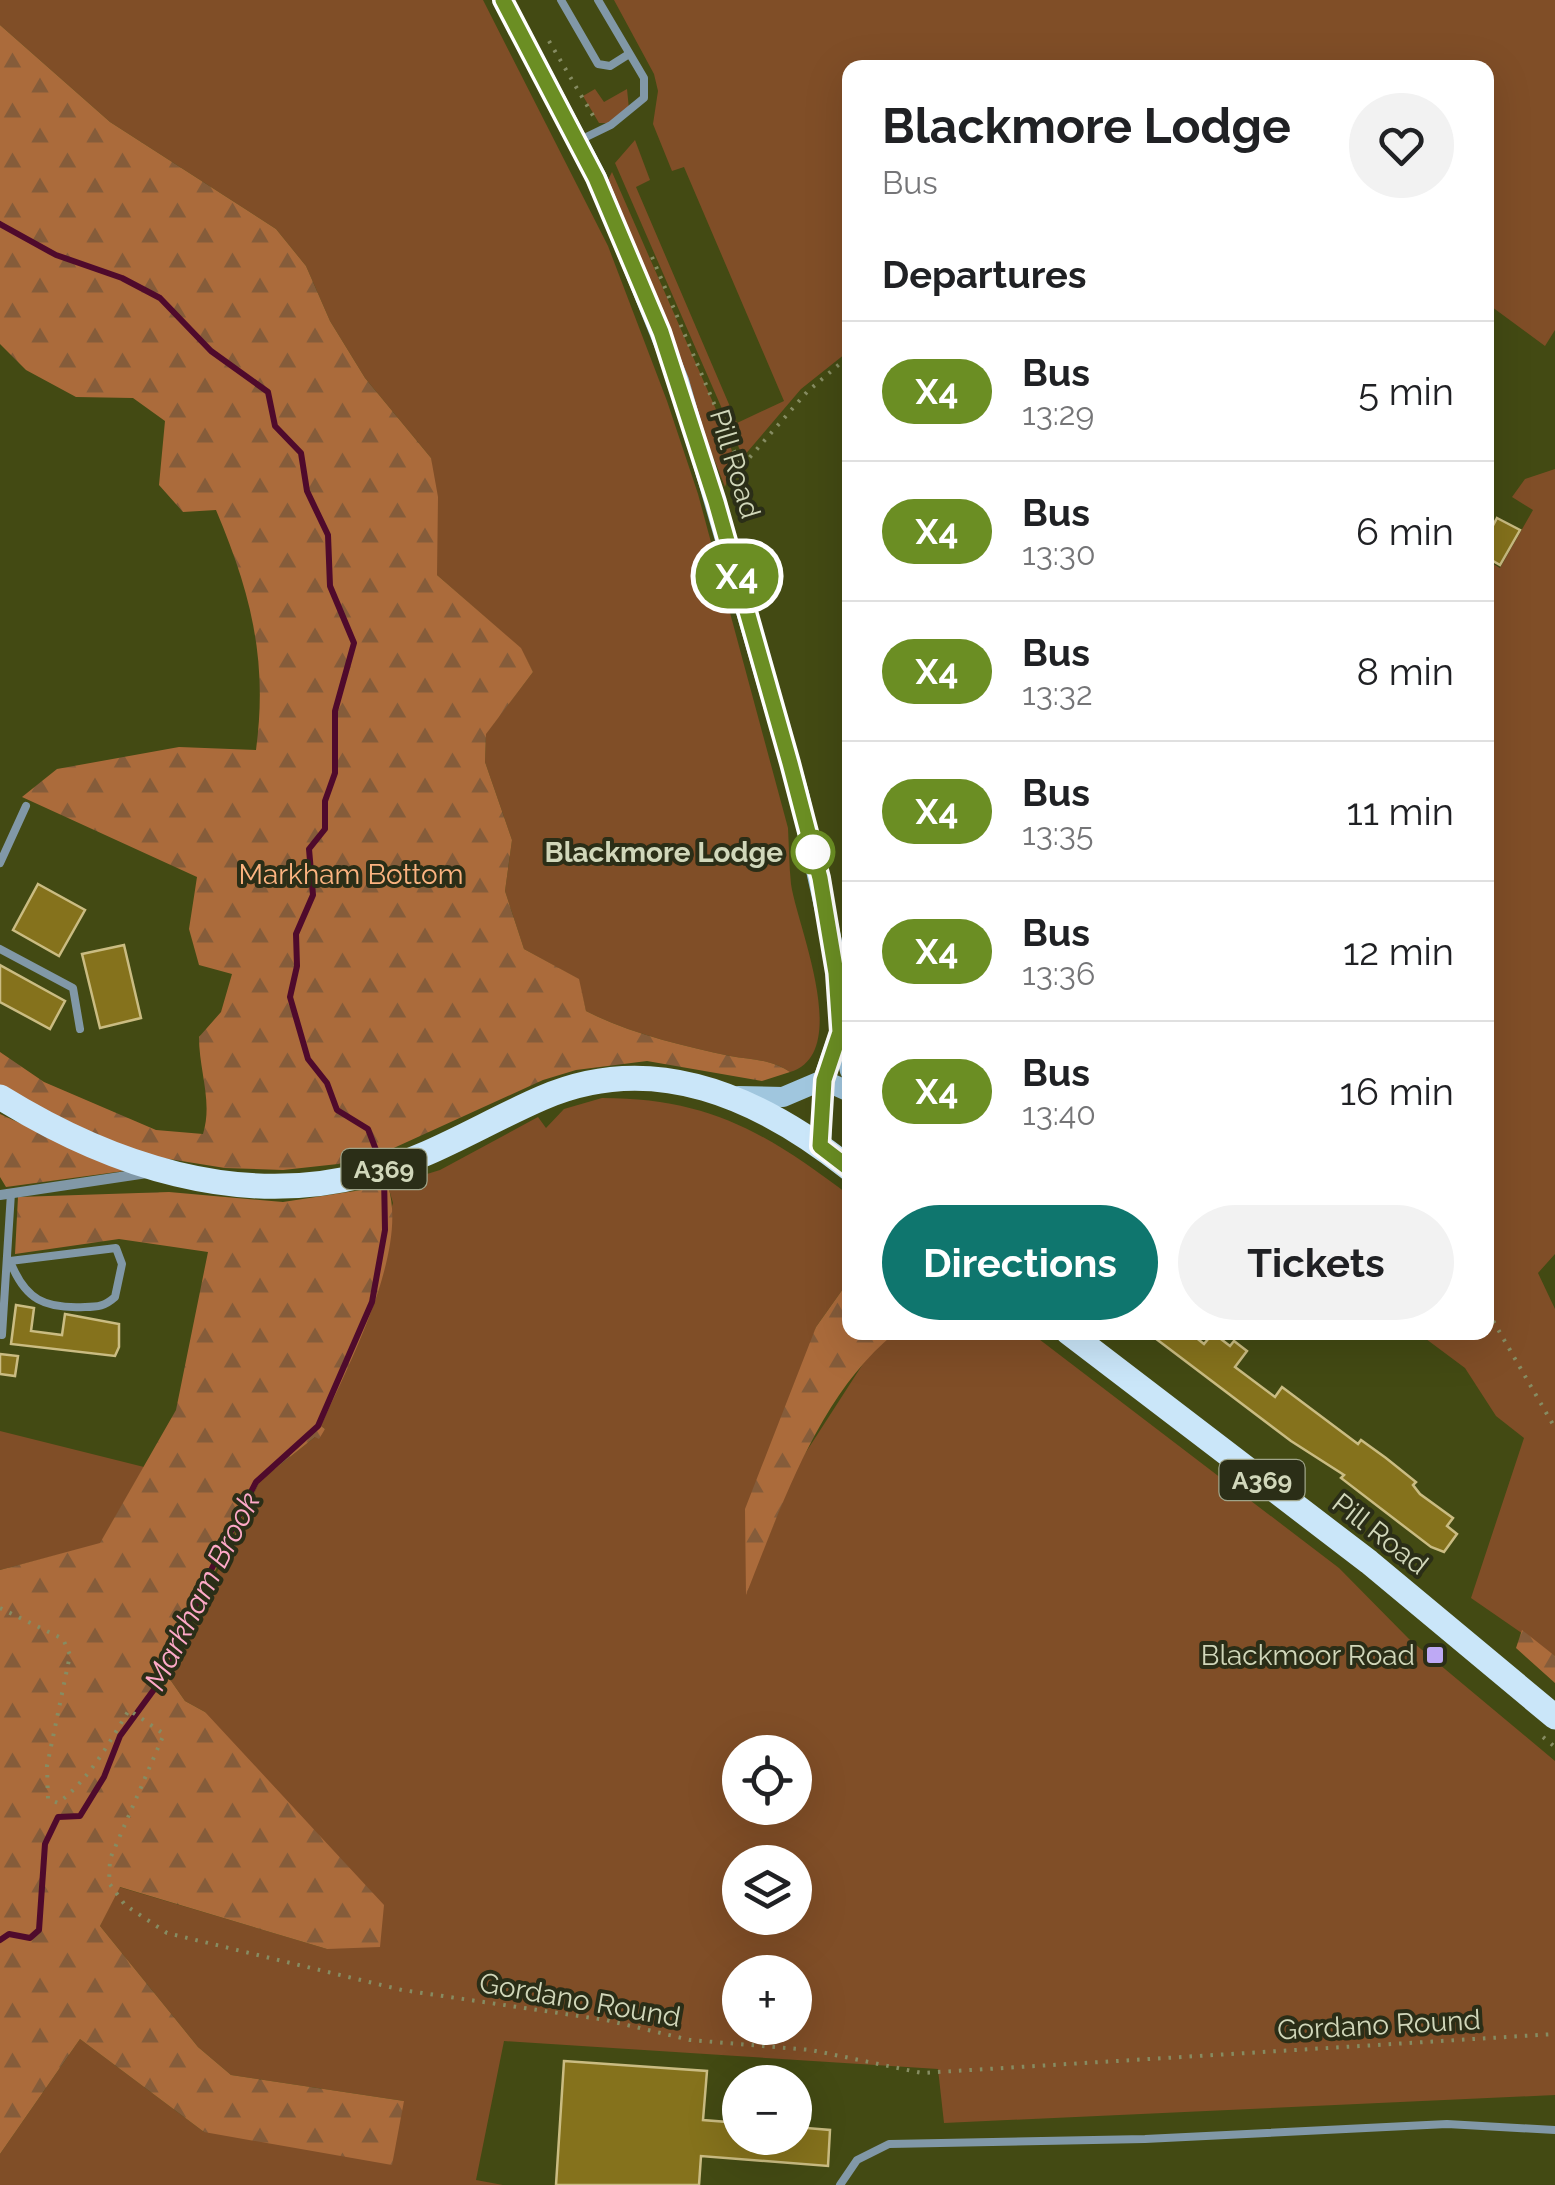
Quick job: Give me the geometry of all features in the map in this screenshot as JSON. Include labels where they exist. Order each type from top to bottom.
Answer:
[{"type":"main road","name":"A369","points":[[0,1097],[84,1144],[157,1171],[224,1184],[309,1185],[367,1174],[416,1158],[531,1102],[572,1087],[619,1080],[677,1080],[738,1096],[840,1156]]},
{"type":"main road","name":"Pill Road","points":[[1078,1340],[1369,1562],[1555,1718]]},
{"type":"street","name":"Pill Road","points":[[503,0],[578,141],[661,332],[716,502],[820,878],[836,960],[842,1040]]},
{"type":"street","name":"Pill Road","points":[[840,1032],[824,1080],[840,1156]]},
{"type":"street","points":[[738,1096],[783,1098],[824,1080],[842,1088]]},
{"type":"street","points":[[6,1194],[157,1171]]},
{"type":"lane","points":[[561,0],[598,64],[610,66],[630,54]]},
{"type":"lane","points":[[578,141],[611,126],[644,98],[644,78],[598,0]]},
{"type":"lane","points":[[0,863],[26,806]]},
{"type":"lane","points":[[0,950],[73,988],[80,1029]]},
{"type":"lane","points":[[2,1335],[10,1262],[6,1194]]},
{"type":"lane","points":[[116,1248],[122,1264],[111,1302],[69,1308],[51,1307],[30,1297],[19,1286],[10,1262],[116,1248]]},
{"type":"lane","points":[[843,2182],[857,2160],[889,2144],[1181,2138],[1446,2124],[1555,2130]]},
{"type":"path","points":[[740,464],[807,392],[842,362]]},
{"type":"path","points":[[1494,1322],[1555,1428]]},
{"type":"path","name":"Gordano Round","points":[[0,1608],[63,1639],[70,1655],[47,1766],[48,1799],[58,1803],[68,1795],[103,1753],[129,1710],[164,1734],[110,1859],[109,1883],[125,1905],[167,1933],[402,1990],[606,2020],[690,2040],[811,2050],[922,2073],[1555,2034]]},
{"type":"shaded area","points":[[0,0],[483,0],[608,246],[698,494],[788,828],[791,884],[820,1015],[818,1041],[808,1060],[790,1072],[768,1062],[694,1048],[620,1026],[586,1011],[578,979],[524,949],[505,891],[512,840],[485,762],[486,733],[533,672],[520,648],[437,575],[431,458],[365,378],[330,321],[306,266],[276,229],[110,122],[0,25]]},
{"type":"shaded area","points":[[614,0],[1555,0],[1555,330],[1545,346],[1494,308],[1494,60],[842,60],[842,356],[801,389],[743,457],[615,163],[635,140],[650,180],[636,187],[737,423],[784,401],[684,167],[672,171],[653,124],[658,91],[654,74]]},
{"type":"shaded area","points":[[595,89],[604,102],[627,89],[629,109],[610,123],[599,123],[583,96]]},
{"type":"shaded area","points":[[612,172],[729,439],[734,461],[725,487],[606,184]]},
{"type":"shaded area","points":[[1555,469],[1555,1254],[1538,1273],[1555,1309],[1555,1656],[1471,1598],[1524,1438],[1496,1416],[1465,1368],[1427,1340],[1494,1340],[1494,564],[1500,568],[1533,510],[1512,497],[1525,479]]},
{"type":"shaded area","points":[[602,1098],[674,1104],[706,1112],[763,1137],[842,1190],[842,1290],[816,1327],[746,1592],[797,1466],[870,1353],[886,1340],[1040,1340],[1339,1568],[1409,1639],[1555,1761],[1555,2095],[944,2123],[938,2069],[504,2041],[476,2180],[503,2185],[0,2185],[0,2154],[80,2039],[204,2132],[404,2101],[231,2075],[198,2047],[100,1926],[119,1887],[327,1949],[205,1712],[185,1701],[169,1678],[260,1481],[325,1429],[321,1426],[393,1203],[388,1186],[440,1170],[538,1117],[546,1128],[564,1109]]},
{"type":"shaded area","points":[[0,1431],[144,1467],[100,1544],[0,1570]]},
{"type":"green space","name":"Markham Bottom","points":[[0,25],[110,122],[276,229],[306,266],[330,321],[365,378],[431,458],[438,497],[437,575],[521,648],[533,672],[486,734],[485,762],[512,840],[505,891],[524,949],[579,979],[586,1011],[602,1019],[656,1038],[768,1062],[790,1072],[762,1081],[647,1061],[576,1070],[543,1080],[385,1152],[338,1164],[283,1170],[225,1168],[144,1155],[70,1130],[0,1089],[0,1052],[44,1082],[156,1130],[203,1134],[206,1098],[199,1037],[221,1012],[232,974],[199,965],[189,929],[197,877],[22,797],[57,769],[179,747],[256,750],[260,686],[247,599],[216,510],[183,512],[159,485],[165,421],[133,398],[76,397],[26,370],[0,344]]},
{"type":"green space","points":[[0,1114],[124,1171],[6,1187],[0,1177]]},
{"type":"green space","points":[[388,1186],[392,1213],[383,1275],[360,1341],[321,1426],[325,1429],[319,1439],[315,1437],[260,1481],[196,1609],[169,1678],[185,1701],[205,1712],[384,1905],[380,1947],[327,1949],[120,1887],[100,1926],[198,2047],[231,2075],[404,2101],[392,2165],[204,2132],[80,2039],[0,2154],[0,1570],[100,1543],[176,1410],[208,1252],[119,1239],[15,1254],[18,1197],[169,1192],[283,1202]]},
{"type":"green space","points":[[842,1290],[842,1340],[887,1340],[845,1387],[805,1454],[746,1595],[745,1509],[816,1327]]},
{"type":"green space","points":[[1522,1630],[1555,1656],[1555,1683],[1516,1648]]},
{"type":"building","points":[[1497,518],[1520,530],[1500,565],[1494,562]]},
{"type":"building","points":[[38,884],[85,910],[59,956],[13,930]]},
{"type":"building","points":[[124,945],[141,1018],[100,1028],[82,954]]},
{"type":"building","points":[[0,965],[65,1001],[50,1029],[0,1002]]},
{"type":"building","points":[[16,1305],[34,1308],[31,1331],[62,1335],[65,1314],[119,1324],[115,1356],[11,1344]]},
{"type":"building","points":[[1158,1340],[1199,1340],[1204,1344],[1207,1340],[1222,1340],[1230,1346],[1234,1341],[1247,1351],[1235,1367],[1275,1397],[1282,1387],[1358,1444],[1361,1440],[1386,1458],[1416,1482],[1413,1485],[1420,1494],[1453,1518],[1447,1526],[1457,1534],[1444,1552],[1431,1547],[1341,1478],[1344,1475],[1291,1441]]},
{"type":"building","points":[[0,1354],[18,1356],[15,1376],[0,1374]]},
{"type":"building","points":[[564,2061],[707,2071],[703,2120],[722,2122],[722,2155],[812,2155],[812,2128],[830,2130],[828,2166],[701,2156],[699,2185],[556,2185]]},
{"type":"waterway","name":"Markham Brook","points":[[0,224],[56,255],[122,278],[160,298],[211,351],[268,392],[275,426],[301,453],[307,491],[328,535],[330,586],[354,643],[335,711],[335,773],[325,801],[325,829],[309,849],[313,895],[296,934],[297,966],[290,997],[308,1059],[327,1083],[337,1110],[368,1129],[381,1163]]},
{"type":"waterway","name":"Markham Brook","points":[[0,1940],[9,1934],[30,1938],[39,1930],[45,1844],[58,1817],[80,1816],[104,1777],[120,1736],[169,1669],[205,1582],[256,1482],[318,1426],[372,1302],[385,1230],[384,1175]]},
{"type":"bus line","name":"X4","points":[[503,0],[596,178],[679,380],[716,502],[790,763],[820,878],[836,960],[840,1032],[824,1080],[820,1146],[842,1163]]},
{"type":"place","name":"Blackmore Lodge","points":[[813,852]]},
{"type":"place","name":"Blackmoor Road","points":[[1435,1655]]}]
